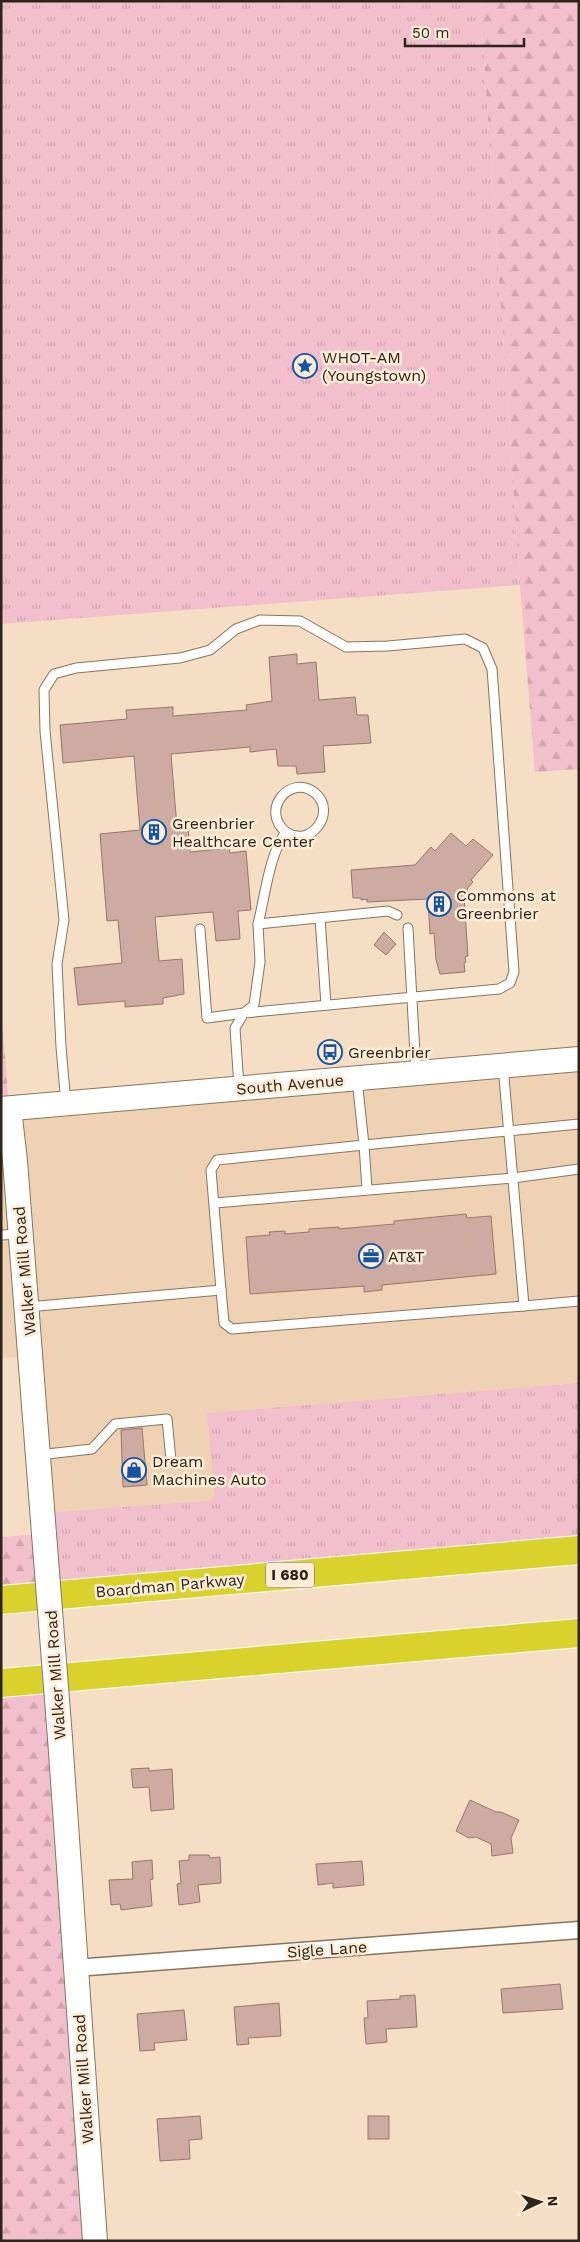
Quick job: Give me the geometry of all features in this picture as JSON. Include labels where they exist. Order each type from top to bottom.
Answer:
[{"type":"highway","name":"Boardman Parkway","points":[[1,1600],[579,1550]]},
{"type":"highway","points":[[1,1683],[579,1633]]},
{"type":"street","name":"South Avenue","points":[[5,1109],[579,1059]]},
{"type":"street","name":"Walker Mill Road","points":[[5,1109],[11,1234],[26,1307],[38,1455],[95,2241]]},
{"type":"street","name":"Sigle Lane","points":[[75,1968],[579,1930]]},
{"type":"lane","points":[[66,1104],[57,964],[64,920],[45,731],[44,690],[54,674],[76,668],[180,658],[210,650],[236,629],[260,620],[300,621],[346,646],[388,646],[465,639],[483,648],[492,669],[514,972],[510,983],[499,989],[207,1018],[200,929]]},
{"type":"lane","points":[[295,788],[305,788],[314,793],[321,800],[324,810],[322,820],[317,829],[309,835],[299,837],[286,832],[281,828],[276,819],[275,809],[279,799],[286,792],[295,788]]},
{"type":"lane","points":[[239,1088],[235,1028],[244,1013],[254,1004],[260,962],[258,924],[275,852],[286,832]]},
{"type":"lane","points":[[258,924],[388,911],[397,915]]},
{"type":"lane","points":[[320,918],[326,1005]]},
{"type":"lane","points":[[408,928],[416,1073]]},
{"type":"lane","points":[[502,1065],[524,1306]]},
{"type":"lane","points":[[357,1078],[367,1189]]},
{"type":"lane","points":[[579,1124],[217,1160],[211,1170],[224,1323],[232,1329],[579,1302]]},
{"type":"lane","points":[[215,1203],[513,1178],[579,1169]]},
{"type":"lane","points":[[26,1307],[221,1290]]},
{"type":"lane","points":[[38,1455],[92,1449],[115,1424],[167,1419],[171,1460]]},
{"type":"shaded area","points":[[579,1059],[579,1383],[208,1413],[215,1500],[43,1513],[30,1356],[1,1358],[1,1109]]},
{"type":"green space","points":[[1,1],[480,1],[520,585],[1,624]]},
{"type":"green space","points":[[480,1],[579,1],[579,769],[535,772],[520,585]]},
{"type":"green space","points":[[1,1005],[9,1109],[1,1109]]},
{"type":"green space","points":[[579,1383],[579,1550],[49,1596],[43,1513],[215,1500],[207,1413]]},
{"type":"green space","points":[[44,1534],[49,1596],[1,1600],[1,1537]]},
{"type":"green space","points":[[55,1678],[95,2241],[1,2241],[1,1683]]},
{"type":"building","name":"Greenbrier Healthcare Center","points":[[297,654],[297,664],[316,662],[319,700],[355,697],[357,715],[368,715],[371,743],[323,746],[325,772],[297,774],[296,766],[278,766],[276,749],[250,752],[250,747],[171,754],[177,827],[188,827],[190,852],[229,848],[230,853],[246,851],[251,910],[238,911],[240,939],[216,941],[213,912],[155,917],[159,961],[182,959],[184,994],[163,998],[163,1004],[125,1007],[125,1001],[78,1005],[74,968],[122,963],[118,920],[107,921],[100,834],[140,830],[134,756],[63,763],[60,725],[127,719],[126,710],[173,707],[173,716],[247,710],[246,705],[272,701],[269,657]]},
{"type":"building","name":"Commons at Greenbrier","points":[[451,833],[466,846],[473,839],[493,855],[471,880],[473,882],[467,889],[468,897],[464,897],[468,956],[465,957],[465,972],[440,974],[436,960],[434,933],[430,934],[428,899],[367,902],[367,899],[353,898],[351,870],[415,865],[431,847],[435,851]]},
{"type":"building","points":[[384,932],[396,944],[386,955],[374,945]]},
{"type":"building","name":"AT&T","points":[[466,1214],[467,1218],[491,1216],[496,1274],[382,1285],[382,1290],[364,1292],[364,1286],[250,1294],[246,1237],[270,1235],[269,1232],[285,1231],[285,1234],[309,1232],[309,1229],[339,1227],[339,1229],[394,1224],[394,1221]]},
{"type":"building","name":"Dream Machines Auto","points":[[142,1428],[147,1485],[123,1487],[121,1430]]},
{"type":"building","points":[[149,1768],[149,1771],[172,1769],[174,1809],[151,1811],[149,1787],[133,1788],[131,1769]]},
{"type":"building","points":[[470,1800],[519,1820],[511,1838],[513,1853],[492,1856],[491,1844],[476,1837],[469,1838],[456,1831]]},
{"type":"building","points":[[189,1855],[209,1855],[210,1858],[220,1857],[221,1883],[198,1885],[200,1902],[179,1905],[177,1884],[181,1883],[179,1861],[189,1860]]},
{"type":"building","points":[[152,1860],[153,1879],[150,1880],[152,1906],[121,1910],[120,1904],[111,1905],[109,1880],[133,1879],[132,1862]]},
{"type":"building","points":[[362,1861],[364,1885],[333,1888],[333,1883],[318,1885],[316,1864]]},
{"type":"building","points":[[560,1984],[563,2009],[503,2013],[501,1989]]},
{"type":"building","points":[[415,1995],[417,2027],[386,2029],[387,2042],[366,2044],[364,2018],[368,2018],[367,2001],[400,1999],[400,1996]]},
{"type":"building","points":[[279,2003],[281,2036],[248,2038],[249,2044],[237,2045],[234,2007]]},
{"type":"building","points":[[184,2010],[187,2040],[154,2043],[155,2050],[140,2051],[137,2014]]},
{"type":"building","points":[[200,2116],[202,2139],[189,2140],[190,2159],[160,2161],[157,2119]]},
{"type":"building","points":[[368,2116],[389,2116],[389,2139],[368,2139]]},
{"type":"place","name":"WHOT-AM (Youngstown)","points":[[305,366]]},
{"type":"place","name":"Greenbrier Healthcare Center","points":[[154,832]]},
{"type":"place","name":"Commons at Greenbrier","points":[[439,904]]},
{"type":"place","name":"Greenbrier","points":[[330,1052]]},
{"type":"place","name":"AT&T","points":[[371,1256]]},
{"type":"place","name":"Dream Machines Auto","points":[[134,1470]]}]
